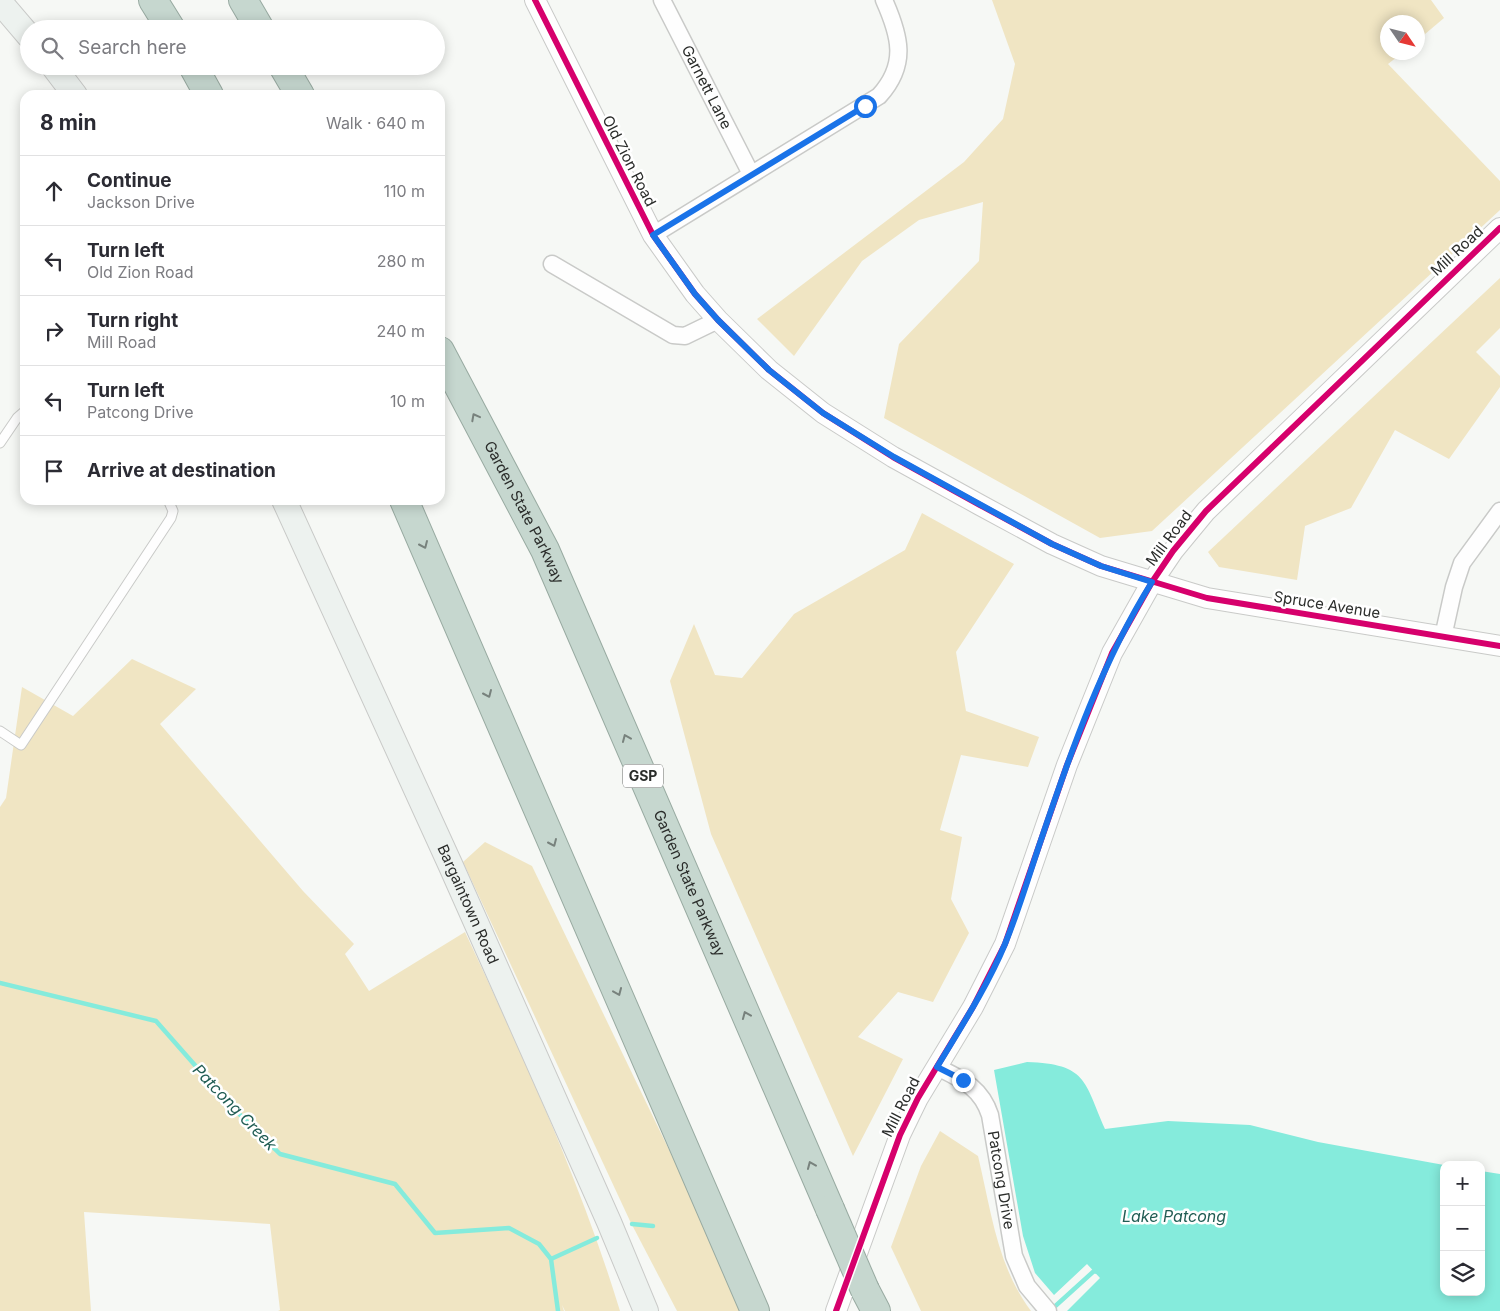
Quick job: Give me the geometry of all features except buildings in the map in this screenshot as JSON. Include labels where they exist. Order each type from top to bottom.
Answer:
[{"type":"highway","points":[[153,0],[165,20]]},
{"type":"highway","points":[[243,0],[255,20]]},
{"type":"highway","points":[[198,75],[206,90]]},
{"type":"highway","points":[[288,75],[297,90]]},
{"type":"highway","name":"Garden State Parkway","points":[[445,360],[545,550],[871,1300]]},
{"type":"highway","points":[[406,505],[755,1311]]},
{"type":"main road","points":[[0,2],[20,25]]},
{"type":"main road","points":[[60,75],[71,90]]},
{"type":"main road","name":"Bargaintown Road","points":[[286,505],[454,872],[609,1222],[646,1311]]},
{"type":"street","name":"Old Zion Road","points":[[534,0],[653,235],[695,294],[744,346],[792,390],[858,436],[1066,551],[1101,566],[1152,582]]},
{"type":"street","name":"Garnett Lane","points":[[662,0],[751,174]]},
{"type":"street","points":[[653,235],[869,104],[885,89],[895,72],[899,49],[896,28],[884,0]]},
{"type":"street","name":"Mill Road","points":[[836,1311],[900,1135],[999,957],[1022,900],[1067,765],[1098,683],[1129,618],[1173,551],[1218,499],[1500,228]]},
{"type":"street","points":[[552,264],[673,335],[685,336],[718,320]]},
{"type":"street","points":[[1443,637],[1454,587],[1462,563],[1500,511]]},
{"type":"street","name":"Spruce Avenue","points":[[1152,582],[1207,598],[1500,646]]},
{"type":"street","name":"Patcong Drive","points":[[937,1067],[969,1084],[980,1093],[986,1103],[990,1114],[1014,1256],[1027,1286],[1045,1308]]},
{"type":"lane","points":[[0,444],[20,415]]},
{"type":"lane","points":[[0,731],[21,745],[171,518],[173,511],[170,505]]},
{"type":"shaded area","points":[[992,0],[1431,0],[1444,18],[1425,34],[1425,15],[1380,15],[1380,60],[1393,60],[1388,64],[1500,181],[1500,210],[1152,531],[1100,538],[884,418],[899,344],[979,261],[983,202],[919,220],[862,261],[794,356],[757,319],[964,162],[1003,119],[1015,64]]},
{"type":"shaded area","points":[[1500,278],[1500,328],[1476,352],[1500,376],[1500,387],[1449,459],[1395,430],[1351,508],[1305,526],[1297,580],[1219,567],[1208,552]]},
{"type":"shaded area","points":[[922,513],[1014,564],[956,652],[966,711],[1039,737],[1028,767],[961,755],[940,830],[962,837],[951,899],[969,933],[933,1002],[898,992],[858,1037],[903,1059],[853,1156],[711,834],[670,681],[694,624],[715,675],[742,678],[794,614],[905,550]]},
{"type":"shaded area","points":[[132,659],[196,689],[160,724],[303,891],[354,944],[345,954],[369,991],[465,932],[529,1072],[569,1166],[620,1311],[565,1311],[562,1305],[564,1311],[278,1311],[280,1310],[270,1224],[84,1212],[91,1311],[0,1311],[0,807],[6,798],[22,687],[73,716]]},
{"type":"shaded area","points":[[485,842],[532,866],[713,1241],[744,1311],[677,1311],[630,1221],[463,862]]},
{"type":"shaded area","points":[[940,1131],[978,1156],[1003,1256],[1019,1294],[1031,1311],[921,1311],[891,1247],[921,1166]]},
{"type":"water","name":"Lake Patcong","points":[[1027,1062],[1047,1063],[1073,1071],[1087,1087],[1105,1129],[1168,1121],[1250,1125],[1318,1142],[1440,1164],[1440,1296],[1485,1296],[1485,1172],[1500,1174],[1500,1311],[1067,1311],[1100,1278],[1087,1264],[1054,1295],[1035,1273],[1023,1236],[994,1070]]},
{"type":"waterway","name":"Patcong Creek","points":[[0,983],[156,1021],[230,1105],[280,1154],[395,1184],[435,1233],[509,1228],[539,1244],[551,1259],[558,1311]]},
{"type":"waterway","points":[[632,1224],[653,1226]]},
{"type":"waterway","points":[[551,1259],[597,1238]]},
{"type":"waterway","name":"Patcong Creek","points":[[1051,1310],[1094,1271],[1098,1272]]},
{"type":"cycle path","points":[[535,0],[653,235],[695,294],[718,320],[769,370],[823,413],[893,457],[980,505],[1052,544],[1101,566],[1207,598],[1500,646]]},
{"type":"cycle path","points":[[836,1311],[900,1135],[918,1098],[973,1007],[1005,944],[1067,765],[1112,653],[1152,582],[1173,551],[1206,511],[1500,228]]},
{"type":"route","points":[[865,106],[653,235],[695,294],[718,320],[769,370],[823,413],[894,457],[1052,544],[1101,566],[1152,582],[1129,618],[1098,683],[1067,765],[1022,900],[1005,944],[993,970],[937,1067],[963,1080]]}]
